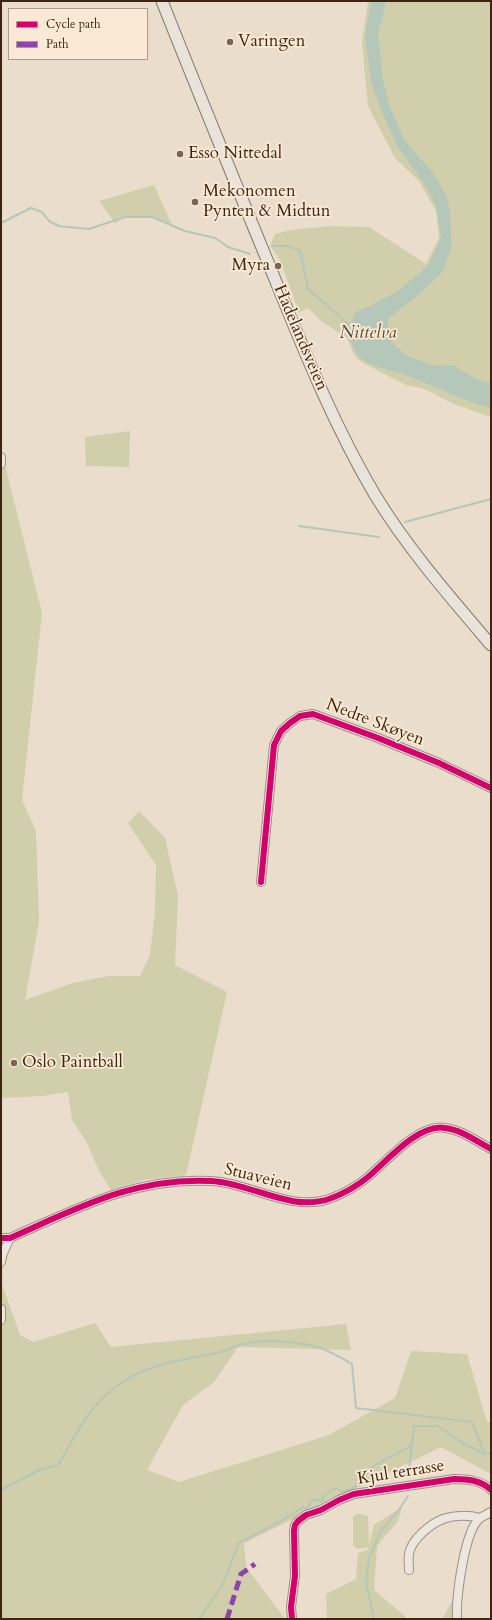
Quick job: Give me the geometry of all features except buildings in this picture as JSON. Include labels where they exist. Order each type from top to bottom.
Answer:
[{"type":"highway","name":"Hadelandsveien","points":[[162,1],[299,337],[345,442],[376,496],[399,531],[491,646]]},
{"type":"street","points":[[1,457],[1,464]]},
{"type":"street","name":"Nedre Skøyen","points":[[261,882],[274,745],[281,731],[300,716],[313,714],[378,738],[439,763],[491,788]]},
{"type":"street","name":"Stuaveien","points":[[1,1238],[10,1238],[107,1196],[134,1188],[151,1185],[197,1181],[223,1182],[297,1202],[312,1203],[328,1199],[345,1192],[367,1178],[414,1138],[426,1130],[435,1127],[454,1130],[491,1149]]},
{"type":"street","points":[[1,1262],[3,1253],[10,1238]]},
{"type":"street","points":[[1,1309],[1,1320]]},
{"type":"street","name":"Kjul terrasse","points":[[292,1619],[291,1607],[295,1576],[294,1531],[295,1525],[298,1521],[306,1515],[321,1510],[354,1494],[454,1479],[476,1481],[487,1485],[491,1490]]},
{"type":"street","points":[[457,1619],[462,1565],[469,1536],[480,1518],[491,1512]]},
{"type":"street","points":[[409,1570],[409,1554],[412,1546],[418,1538],[433,1525],[443,1519],[454,1517],[472,1516],[480,1518]]},
{"type":"shaded area","points":[[368,1],[491,1],[491,417],[454,404],[425,389],[406,385],[365,364],[355,357],[347,338],[321,321],[308,308],[299,313],[280,260],[272,249],[271,243],[275,234],[291,230],[331,226],[369,227],[426,264],[439,238],[436,211],[419,181],[395,158],[368,106],[362,43]]},
{"type":"shaded area","points":[[154,185],[173,227],[152,217],[125,217],[115,223],[99,201]]},
{"type":"shaded area","points":[[130,431],[129,467],[86,466],[85,437]]},
{"type":"shaded area","points":[[1,449],[42,613],[22,800],[36,831],[39,921],[25,1000],[73,983],[109,976],[140,976],[150,955],[155,911],[156,865],[128,823],[139,811],[165,838],[178,896],[175,965],[227,992],[186,1175],[144,1180],[111,1190],[99,1171],[86,1141],[72,1120],[68,1092],[42,1096],[1,1098]]},
{"type":"shaded area","points":[[1,1247],[4,1247],[2,1284],[20,1335],[33,1342],[95,1323],[111,1347],[346,1324],[351,1350],[238,1347],[214,1382],[183,1405],[147,1470],[179,1482],[329,1435],[395,1398],[411,1351],[467,1354],[487,1422],[491,1422],[491,1474],[441,1447],[244,1543],[246,1567],[285,1619],[1,1619]]},
{"type":"shaded area","points":[[402,1507],[398,1521],[377,1546],[374,1590],[408,1619],[327,1619],[326,1594],[356,1579],[358,1553],[367,1550],[368,1547],[359,1549],[353,1546],[353,1516],[358,1514],[368,1516],[369,1545],[374,1525]]},
{"type":"shaded area","points":[[452,1601],[453,1619],[442,1619]]},
{"type":"water","name":"Nittelva","points":[[371,1],[386,1],[378,34],[383,80],[390,107],[405,141],[433,173],[447,197],[450,213],[452,246],[443,271],[417,296],[389,318],[387,331],[393,344],[409,357],[432,365],[455,366],[474,378],[491,384],[491,408],[460,398],[411,377],[379,368],[367,362],[357,354],[348,335],[355,312],[368,307],[396,292],[422,271],[430,262],[441,237],[436,206],[428,189],[398,147],[383,115],[371,82],[365,37]]},
{"type":"waterway","points":[[1,223],[31,208],[42,212],[49,221],[59,226],[89,229],[125,217],[152,217],[185,231],[215,238],[228,247],[250,254]]},
{"type":"waterway","points":[[271,246],[286,246],[300,250],[308,289],[353,328]]},
{"type":"waterway","points":[[405,522],[491,499]]},
{"type":"waterway","points":[[299,526],[379,537]]},
{"type":"waterway","points":[[1,1490],[39,1470],[58,1465],[82,1424],[96,1405],[124,1381],[157,1366],[220,1352],[252,1342],[270,1341],[296,1343],[318,1347],[328,1351],[352,1364],[356,1408],[472,1422],[485,1454]]},
{"type":"waterway","points":[[409,1470],[414,1426],[438,1426],[464,1444],[485,1454],[491,1453]]},
{"type":"waterway","points":[[199,1619],[222,1586],[239,1543],[283,1520],[303,1507],[307,1509],[311,1501],[318,1499],[322,1501],[324,1495],[336,1488],[343,1492],[356,1486],[372,1467],[411,1446]]},
{"type":"waterway","points":[[374,1619],[366,1582],[369,1558],[381,1531],[398,1511],[408,1496]]},
{"type":"marked path","points":[[227,1619],[241,1574],[255,1564]]},
{"type":"cycle path","points":[[261,882],[274,745],[281,731],[300,716],[313,714],[378,738],[439,763],[491,788]]},
{"type":"cycle path","points":[[1,1238],[10,1238],[59,1216],[108,1197],[132,1189],[157,1184],[183,1181],[211,1181],[241,1186],[285,1200],[314,1202],[329,1199],[355,1187],[414,1137],[435,1128],[445,1128],[457,1131],[491,1149]]},
{"type":"cycle path","points":[[292,1619],[291,1607],[295,1576],[294,1531],[295,1525],[306,1515],[321,1510],[354,1494],[454,1479],[478,1482],[491,1490]]},
{"type":"place","name":"Varingen","points":[[230,42]]},
{"type":"place","name":"Esso Nittedal","points":[[180,154]]},
{"type":"place","name":"Mekonomen Pynten & Midtun","points":[[195,202]]},
{"type":"place","name":"Myra","points":[[278,266]]},
{"type":"place","name":"Oslo Paintball","points":[[14,1063]]}]
